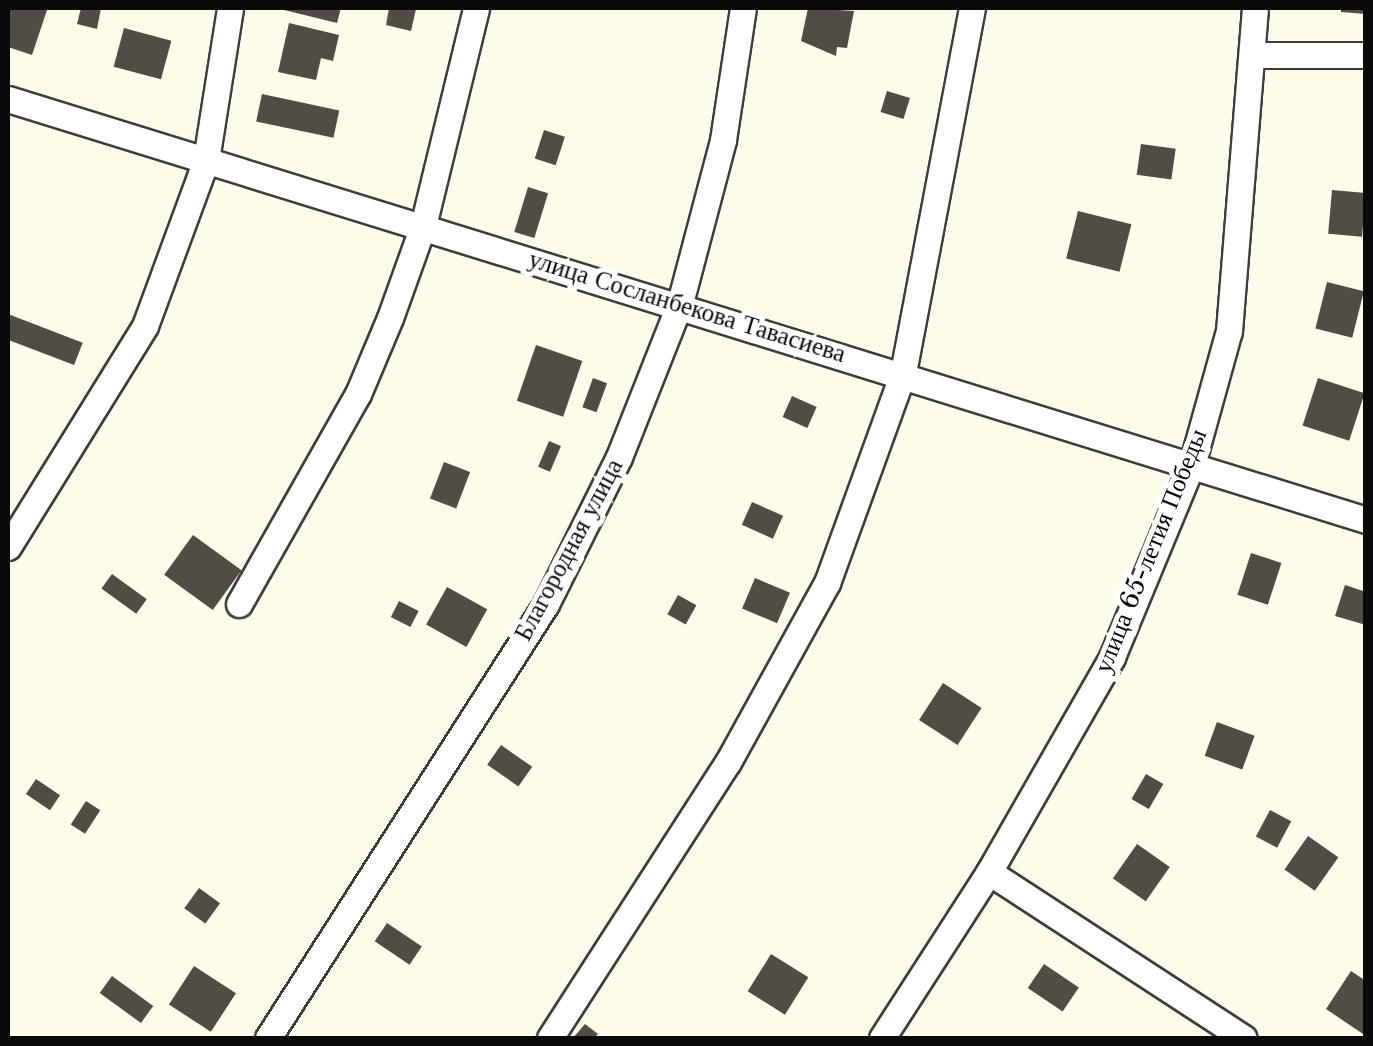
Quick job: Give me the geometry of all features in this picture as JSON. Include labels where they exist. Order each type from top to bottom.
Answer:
[{"type":"street","points":[[8,547],[144,326],[206,160],[230,8]]},
{"type":"street","points":[[240,604],[358,394],[422,226],[476,8]]},
{"type":"street","name":"Благородная улица","points":[[268,1038],[546,604],[619,457],[680,303],[723,140],[743,8]]},
{"type":"street","points":[[550,1038],[728,762],[826,583],[902,373],[972,8]]},
{"type":"street","name":"улица 65-летия Победы","points":[[882,1038],[989,872],[1112,657],[1192,464],[1229,332],[1255,8]]},
{"type":"street","points":[[1254,54],[1366,55]]},
{"type":"street","name":"улица Сосланбекова Тавасиева","points":[[8,100],[680,303],[1366,520]]},
{"type":"street","points":[[989,872],[1244,1038]]},
{"type":"building","points":[[10,8],[47,10],[32,55],[8,47]]},
{"type":"building","points":[[81,8],[101,8],[97,29],[77,24]]},
{"type":"building","points":[[276,8],[341,8],[337,23]]},
{"type":"building","points":[[389,8],[416,9],[411,31],[386,25]]},
{"type":"building","points":[[808,8],[854,11],[847,48],[837,47],[836,56],[801,41]]},
{"type":"building","points":[[1341,8],[1366,8],[1366,14],[1341,12]]},
{"type":"building","points":[[289,23],[339,35],[333,61],[321,58],[316,80],[278,72]]},
{"type":"building","points":[[124,28],[171,41],[161,79],[114,67]]},
{"type":"building","points":[[887,91],[910,98],[904,119],[881,112]]},
{"type":"building","points":[[262,94],[339,110],[333,138],[256,121]]},
{"type":"building","points":[[544,130],[565,137],[556,165],[535,159]]},
{"type":"building","points":[[1141,144],[1176,149],[1171,180],[1137,175]]},
{"type":"building","points":[[528,187],[548,193],[534,238],[514,232]]},
{"type":"building","points":[[1332,190],[1366,193],[1362,237],[1328,234]]},
{"type":"building","points":[[1078,211],[1131,224],[1120,272],[1066,259]]},
{"type":"building","points":[[1327,282],[1364,291],[1352,338],[1315,329]]},
{"type":"building","points":[[8,314],[83,343],[74,365],[8,340]]},
{"type":"building","points":[[536,345],[582,361],[563,417],[517,401]]},
{"type":"building","points":[[593,378],[607,383],[596,412],[582,407]]},
{"type":"building","points":[[1318,378],[1365,393],[1349,441],[1303,426]]},
{"type":"building","points":[[792,396],[817,407],[807,428],[783,417]]},
{"type":"building","points":[[549,441],[561,446],[550,472],[538,467]]},
{"type":"building","points":[[444,462],[470,472],[456,508],[430,498]]},
{"type":"building","points":[[752,502],[783,516],[773,539],[742,525]]},
{"type":"building","points":[[193,535],[242,570],[213,610],[164,575]]},
{"type":"building","points":[[1251,553],[1281,563],[1268,605],[1237,595]]},
{"type":"building","points":[[112,574],[147,599],[136,614],[101,589]]},
{"type":"building","points":[[755,578],[790,593],[777,623],[742,608]]},
{"type":"building","points":[[1345,585],[1366,592],[1366,625],[1335,616]]},
{"type":"building","points":[[447,587],[487,609],[466,647],[426,625]]},
{"type":"building","points":[[678,595],[696,605],[686,624],[667,614]]},
{"type":"building","points":[[399,601],[419,611],[410,627],[391,617]]},
{"type":"building","points":[[943,683],[982,708],[958,745],[919,720]]},
{"type":"building","points":[[1217,722],[1255,736],[1242,770],[1205,756]]},
{"type":"building","points":[[501,745],[532,767],[518,786],[487,765]]},
{"type":"building","points":[[1146,774],[1163,784],[1149,809],[1132,799]]},
{"type":"building","points":[[36,779],[60,795],[50,810],[26,794]]},
{"type":"building","points":[[86,801],[100,810],[85,834],[71,824]]},
{"type":"building","points":[[1270,810],[1291,821],[1277,848],[1256,836]]},
{"type":"building","points":[[1308,836],[1338,857],[1315,891],[1284,870]]},
{"type":"building","points":[[1137,844],[1170,867],[1146,901],[1113,878]]},
{"type":"building","points":[[199,888],[220,903],[205,924],[184,908]]},
{"type":"building","points":[[387,923],[422,946],[410,965],[375,941]]},
{"type":"building","points":[[771,954],[808,977],[785,1015],[748,991]]},
{"type":"building","points":[[1044,964],[1079,987],[1063,1012],[1028,988]]},
{"type":"building","points":[[194,966],[236,993],[211,1032],[169,1005]]},
{"type":"building","points":[[1351,971],[1366,981],[1366,1036],[1326,1009]]},
{"type":"building","points":[[112,976],[153,1006],[141,1023],[100,993]]},
{"type":"building","points":[[585,1024],[598,1034],[594,1038],[573,1038]]}]
